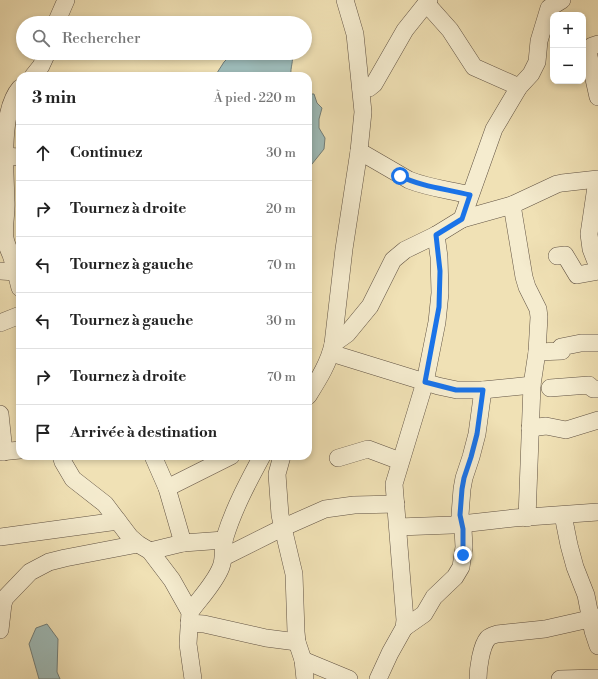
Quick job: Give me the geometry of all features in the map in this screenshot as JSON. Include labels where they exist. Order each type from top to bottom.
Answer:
[{"type":"street","points":[[59,16],[66,0]]},
{"type":"street","points":[[332,348],[363,112],[355,34],[345,0]]},
{"type":"street","points":[[462,219],[494,130],[519,87],[531,74],[537,62],[539,41],[549,8],[562,0]]},
{"type":"street","points":[[361,89],[369,88],[374,84],[405,30],[427,2],[450,30],[474,67],[519,87]]},
{"type":"street","points":[[598,44],[592,46],[588,52],[598,97]]},
{"type":"street","points":[[36,72],[44,60]]},
{"type":"street","points":[[12,277],[4,231],[6,204],[1,121],[7,102],[16,91]]},
{"type":"street","points":[[359,151],[409,180],[470,195]]},
{"type":"street","points":[[2,156],[16,157]]},
{"type":"street","points":[[313,377],[332,348],[348,334],[370,306],[393,260],[405,250],[436,235],[462,219],[512,206],[562,182],[598,180],[596,203],[589,234],[591,249],[598,267]]},
{"type":"street","points":[[512,206],[524,277],[527,288],[538,309],[537,352],[532,385],[527,518]]},
{"type":"street","points":[[378,679],[404,628],[405,612],[394,484],[425,382],[439,307],[440,271],[436,235]]},
{"type":"street","points":[[557,256],[565,255],[577,275],[598,271]]},
{"type":"street","points":[[0,323],[16,317]]},
{"type":"street","points":[[537,352],[562,351],[561,347],[581,343],[598,343]]},
{"type":"street","points":[[332,348],[425,382],[456,390],[483,390],[532,385]]},
{"type":"street","points":[[550,388],[589,386],[593,389],[598,389]]},
{"type":"street","points":[[404,628],[424,614],[434,597],[460,571],[464,547],[460,515],[462,489],[465,473],[477,434],[483,390]]},
{"type":"street","points":[[0,414],[8,451]]},
{"type":"street","points":[[530,428],[546,426],[566,430],[598,420]]},
{"type":"street","points":[[338,458],[368,449],[400,462]]},
{"type":"street","points":[[63,460],[73,479],[104,504],[130,537],[144,548],[172,580],[189,617],[188,676]]},
{"type":"street","points":[[155,460],[166,488],[183,542]]},
{"type":"street","points":[[166,488],[222,460]]},
{"type":"street","points":[[189,617],[217,575],[224,557],[224,540],[229,524],[260,460]]},
{"type":"street","points":[[280,460],[278,466],[277,483],[282,528],[290,552],[294,574],[297,642],[303,660],[305,679]]},
{"type":"street","points":[[224,557],[317,512],[334,507],[396,504]]},
{"type":"street","points":[[398,527],[462,524],[598,512]]},
{"type":"street","points":[[563,515],[575,567],[594,618],[593,631],[598,646]]},
{"type":"street","points":[[0,537],[118,521]]},
{"type":"street","points":[[0,630],[2,609],[6,598],[30,572],[49,562],[183,542],[224,540]]},
{"type":"street","points":[[189,617],[204,624],[266,638],[297,642]]},
{"type":"street","points":[[478,679],[478,669],[482,653],[490,636],[545,629],[594,618]]},
{"type":"street","points":[[303,660],[349,679]]},
{"type":"street","points":[[560,679],[598,678]]},
{"type":"water","points":[[226,60],[293,60],[291,72],[218,72]]},
{"type":"water","points":[[312,94],[314,94],[317,103],[322,108],[319,119],[319,128],[325,138],[324,149],[312,164]]},
{"type":"water","points":[[47,624],[58,639],[57,672],[60,679],[39,679],[29,644],[36,628]]},
{"type":"route","points":[[400,176],[417,183],[437,188],[446,188],[470,195],[462,219],[436,235],[440,271],[439,307],[435,336],[425,382],[451,390],[483,390],[477,434],[462,489],[460,515],[463,529],[463,555]]}]
